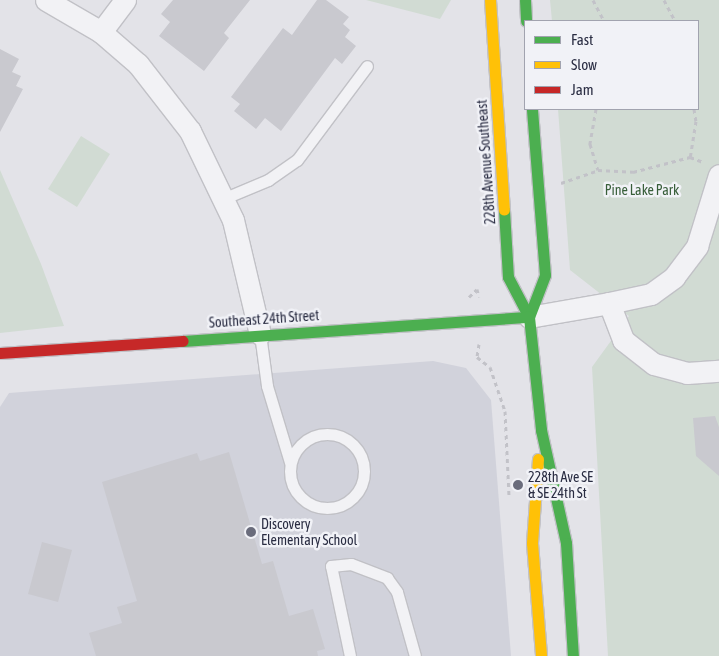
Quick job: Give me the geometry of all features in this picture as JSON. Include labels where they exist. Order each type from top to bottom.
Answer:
[{"type":"main road","name":"228th Avenue Southeast","points":[[490,0],[508,277],[529,317],[541,430],[566,543],[573,656]]},
{"type":"main road","points":[[525,0],[526,20]]},
{"type":"main road","name":"228th Avenue Southeast","points":[[529,317],[544,276],[532,110]]},
{"type":"main road","name":"Southeast 24th Street","points":[[0,353],[529,317]]},
{"type":"main road","name":"228th Avenue Southeast","points":[[541,430],[532,543],[541,656]]},
{"type":"street","points":[[46,0],[100,32],[167,97],[190,131],[225,198],[260,334]]},
{"type":"street","points":[[100,32],[125,0]]},
{"type":"street","points":[[529,317],[651,294],[674,277],[697,246],[715,170]]},
{"type":"street","points":[[609,303],[623,340],[654,364],[687,373],[719,370]]},
{"type":"lane","points":[[225,198],[268,180],[297,160],[367,66]]},
{"type":"lane","points":[[260,334],[267,386],[290,462],[292,486],[299,496],[320,508],[344,504],[354,498],[364,475],[359,451],[339,436],[315,436],[304,442],[290,462]]},
{"type":"lane","points":[[350,656],[334,596],[331,566],[351,564],[387,578],[397,592],[415,656]]},
{"type":"path","points":[[593,0],[603,20]]},
{"type":"path","points":[[664,0],[674,20]]},
{"type":"path","points":[[596,110],[590,144],[598,170]]},
{"type":"path","points":[[690,157],[694,110]]},
{"type":"path","points":[[560,184],[598,170],[633,172],[690,157],[715,170]]},
{"type":"path","points":[[479,352],[477,357],[490,367],[497,381],[505,410],[509,501]]},
{"type":"shaded area","name":"Discovery Elementary School","points":[[433,361],[466,368],[491,400],[511,656],[0,656],[0,407],[9,393]]},
{"type":"green space","points":[[366,0],[451,0],[440,19]]},
{"type":"green space","name":"Pine Lake Park","points":[[550,0],[719,0],[719,656],[608,656],[592,367],[629,316],[570,270],[558,110],[699,110],[699,20],[552,20]]},
{"type":"green space","points":[[81,136],[110,154],[77,207],[48,189]]},
{"type":"green space","points":[[0,170],[41,264],[64,326],[0,333]]},
{"type":"building","points":[[173,0],[250,0],[224,33],[229,38],[204,71],[159,36],[170,22],[161,14]]},
{"type":"building","points":[[317,0],[326,0],[349,17],[343,24],[350,30],[345,37],[356,46],[342,64],[335,58],[281,131],[265,118],[256,129],[234,111],[240,104],[231,97],[283,28],[292,35]]},
{"type":"building","points":[[0,49],[19,59],[12,72],[21,76],[16,86],[23,89],[0,132]]},
{"type":"building","points":[[715,416],[719,427],[719,476],[696,456],[693,418]]},
{"type":"building","points":[[229,452],[262,564],[273,561],[289,616],[313,609],[325,649],[317,651],[318,656],[96,656],[89,633],[122,623],[117,607],[137,601],[102,482],[197,453],[200,461]]},
{"type":"building","points":[[42,542],[72,550],[58,602],[28,594]]},
{"type":"traffic: fast","points":[[525,0],[526,20]]},
{"type":"traffic: fast","points":[[529,317],[545,275],[532,110]]},
{"type":"traffic: fast","points":[[504,210],[508,277],[529,317],[541,430],[566,543],[573,656]]},
{"type":"traffic: fast","points":[[183,341],[529,317]]},
{"type":"traffic: slow","points":[[490,0],[504,210]]},
{"type":"traffic: slow","points":[[538,459],[532,543],[541,656]]},
{"type":"traffic: jam","points":[[0,353],[183,341]]},
{"type":"place","name":"228th Ave SE & SE 24th St","points":[[518,485]]},
{"type":"place","name":"Discovery Elementary School","points":[[251,532]]}]
